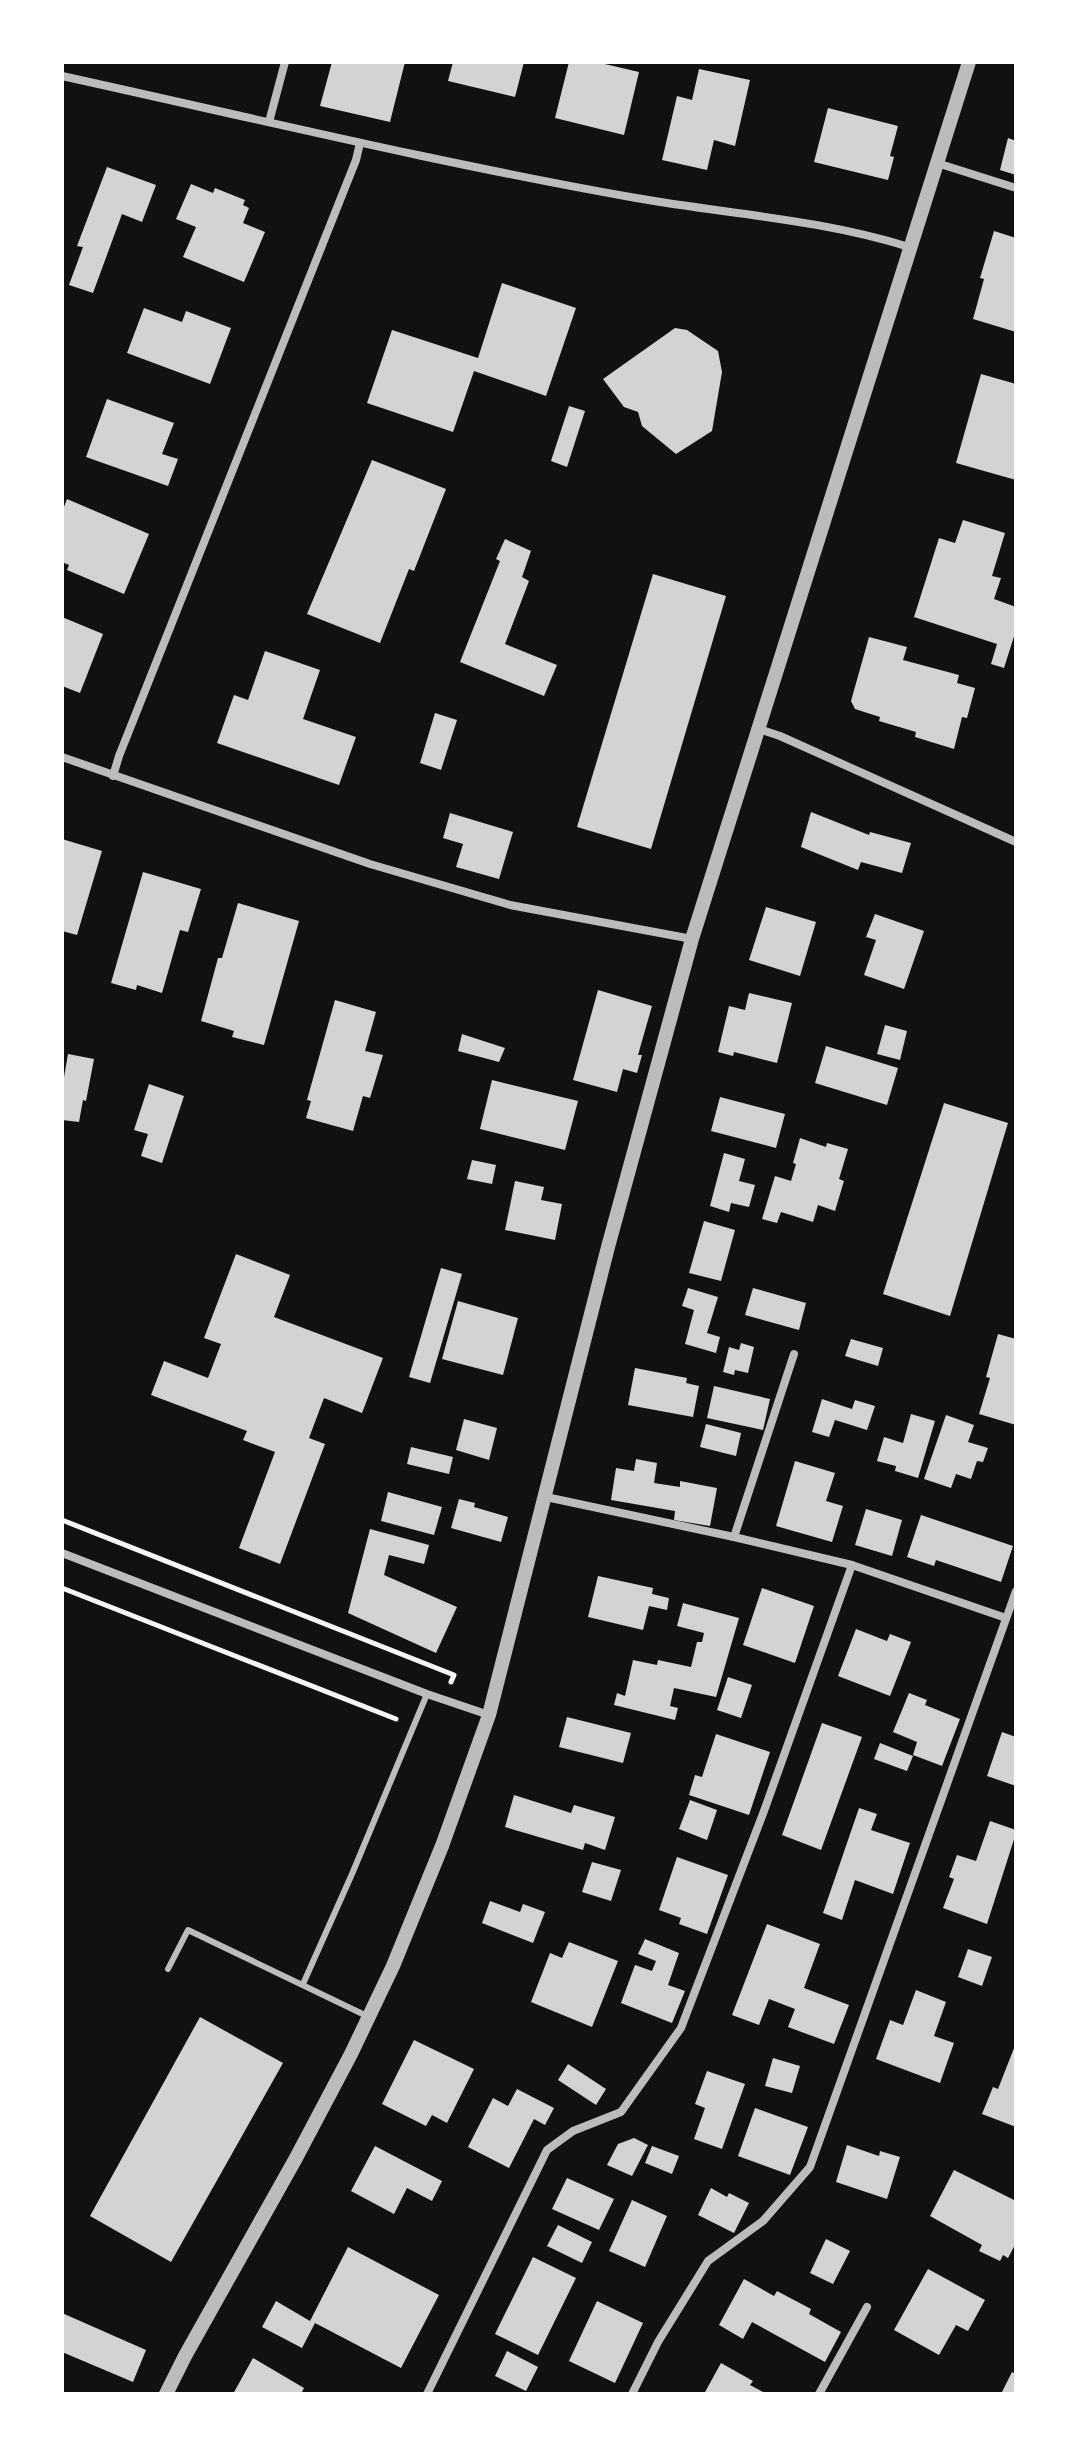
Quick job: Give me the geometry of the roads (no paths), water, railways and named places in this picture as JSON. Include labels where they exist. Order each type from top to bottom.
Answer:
[{"type":"street","points":[[269,122],[285,62]]},
{"type":"street","points":[[166,2394],[296,2158],[369,2017],[442,1846],[489,1715],[608,1247],[692,939],[969,62]]},
{"type":"street","points":[[62,76],[360,143],[636,198],[780,218],[871,235],[909,247]]},
{"type":"street","points":[[113,776],[356,160],[360,143]]},
{"type":"street","points":[[937,163],[1016,188]]},
{"type":"street","points":[[759,729],[1016,842]]},
{"type":"street","points":[[62,757],[370,864],[510,905],[692,939]]},
{"type":"street","points":[[734,1537],[794,1354]]},
{"type":"street","points":[[546,1497],[852,1565],[1006,1618]]},
{"type":"street","points":[[62,1553],[489,1715]]},
{"type":"street","points":[[427,2394],[547,2150],[573,2131],[621,2112],[681,2028],[764,1811],[852,1565]]},
{"type":"street","points":[[632,2394],[658,2342],[708,2261],[763,2221],[810,2167],[1016,1593]]},
{"type":"street","points":[[819,2394],[867,2307]]},
{"type":"lane","points":[[303,1984],[427,1694]]},
{"type":"lane","points":[[168,1969],[188,1930],[369,2017]]}]
